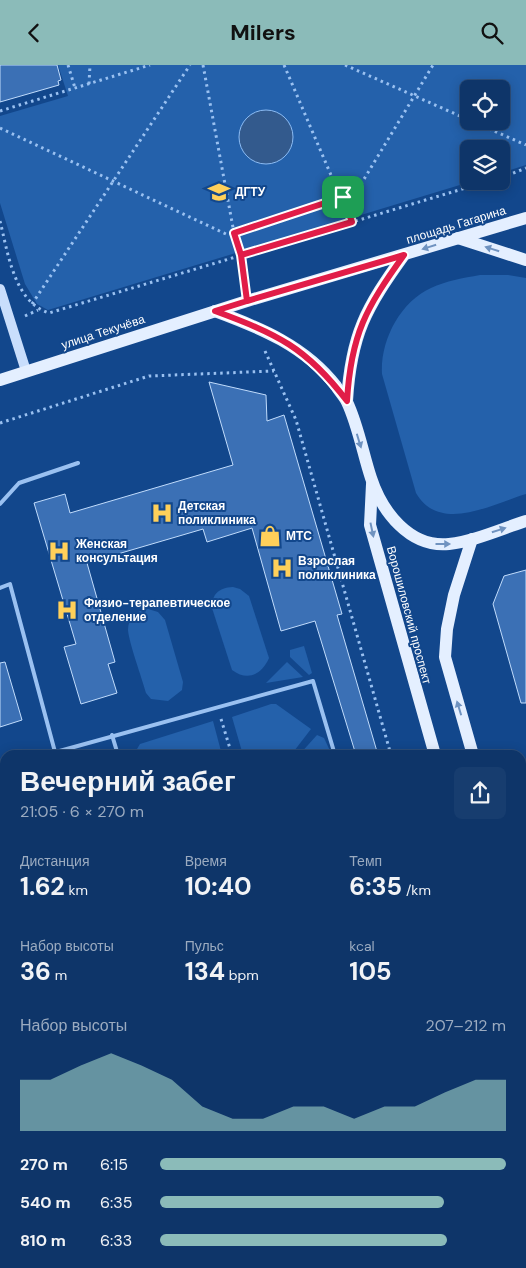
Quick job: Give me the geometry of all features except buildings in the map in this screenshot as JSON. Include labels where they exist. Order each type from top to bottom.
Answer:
[{"type":"main road","name":"площадь Гагарина","points":[[347,401],[353,348],[361,323],[373,297],[404,255],[526,218]]},
{"type":"main road","points":[[458,239],[526,260]]},
{"type":"main road","name":"улица Текучёва","points":[[0,380],[247,301],[404,255]]},
{"type":"main road","points":[[0,289],[26,371]]},
{"type":"main road","name":"площадь Гагарина","points":[[215,311],[264,329],[305,354],[327,375],[347,401],[372,481],[392,519],[413,535],[435,544],[448,544],[472,539],[526,521]]},
{"type":"main road","name":"Ворошиловский проспект","points":[[372,481],[370,525],[434,750]]},
{"type":"main road","name":"Ворошиловский проспект","points":[[472,539],[454,595],[447,629],[446,657],[472,750]]},
{"type":"lane","points":[[0,503],[19,483],[78,463]]},
{"type":"lane","points":[[0,588],[10,584],[54,750]]},
{"type":"lane","points":[[62,750],[314,681],[335,750]]},
{"type":"lane","points":[[112,735],[116,750]]},
{"type":"path","points":[[68,65],[75,88]]},
{"type":"path","points":[[89,84],[90,65]]},
{"type":"path","points":[[0,111],[150,65]]},
{"type":"path","points":[[32,304],[190,65]]},
{"type":"path","points":[[203,65],[234,233],[241,255],[247,301]]},
{"type":"path","points":[[284,65],[343,197],[352,222]]},
{"type":"path","points":[[345,65],[460,117]]},
{"type":"path","points":[[0,127],[228,235],[355,193],[432,65]]},
{"type":"path","points":[[491,130],[526,145]]},
{"type":"path","points":[[510,174],[526,168]]},
{"type":"path","points":[[0,221],[13,271],[26,297],[38,310],[49,313],[460,190]]},
{"type":"path","points":[[253,325],[296,420],[390,750]]},
{"type":"path","points":[[0,423],[149,377],[274,371]]},
{"type":"path","points":[[217,706],[230,750]]},
{"type":"shaded area","name":"ДГТУ","points":[[58,65],[526,65],[526,165],[510,170],[510,140],[460,140],[460,185],[48,310],[37,304],[25,284],[0,203],[0,116],[68,96]]},
{"type":"shaded area","points":[[261,110],[271,110],[281,114],[289,122],[293,137],[289,152],[281,160],[271,164],[261,164],[251,160],[243,152],[239,142],[239,132],[243,122],[251,114]]},
{"type":"shaded area","points":[[480,275],[508,275],[526,278],[526,494],[483,509],[452,514],[439,512],[426,505],[416,493],[382,374],[382,361],[388,336],[394,324],[401,313],[420,294],[455,280]]},
{"type":"shaded area","points":[[233,587],[240,589],[249,596],[269,658],[263,668],[254,675],[238,674],[232,670],[212,608],[213,599],[220,590]]},
{"type":"shaded area","points":[[148,609],[158,612],[165,620],[183,682],[182,690],[168,701],[151,699],[146,693],[129,636],[128,626],[131,618],[137,613]]},
{"type":"shaded area","points":[[304,646],[312,673],[309,675],[290,657],[290,650]]},
{"type":"shaded area","points":[[287,662],[303,677],[266,683]]},
{"type":"shaded area","points":[[276,704],[311,729],[295,750],[242,750],[232,717]]},
{"type":"shaded area","points":[[213,721],[221,750],[138,750],[140,744]]},
{"type":"shaded area","points":[[317,735],[324,738],[330,750],[304,750]]},
{"type":"place","name":"ДГТУ","points":[[219,192]]},
{"type":"place","name":"Детская поликлиника","points":[[162,513]]},
{"type":"place","name":"МТС","points":[[270,536]]},
{"type":"place","name":"Женская консультация","points":[[59,551]]},
{"type":"place","name":"Взрослая поликлиника","points":[[282,568]]},
{"type":"place","name":"Физио-терапевтическое отделение","points":[[67,610]]},
{"type":"route","points":[[343,197],[234,233],[241,255],[247,301],[215,311],[264,329],[305,354],[327,375],[347,401],[353,348],[361,323],[373,297],[404,255],[247,301],[241,255],[352,222],[343,197]]}]
